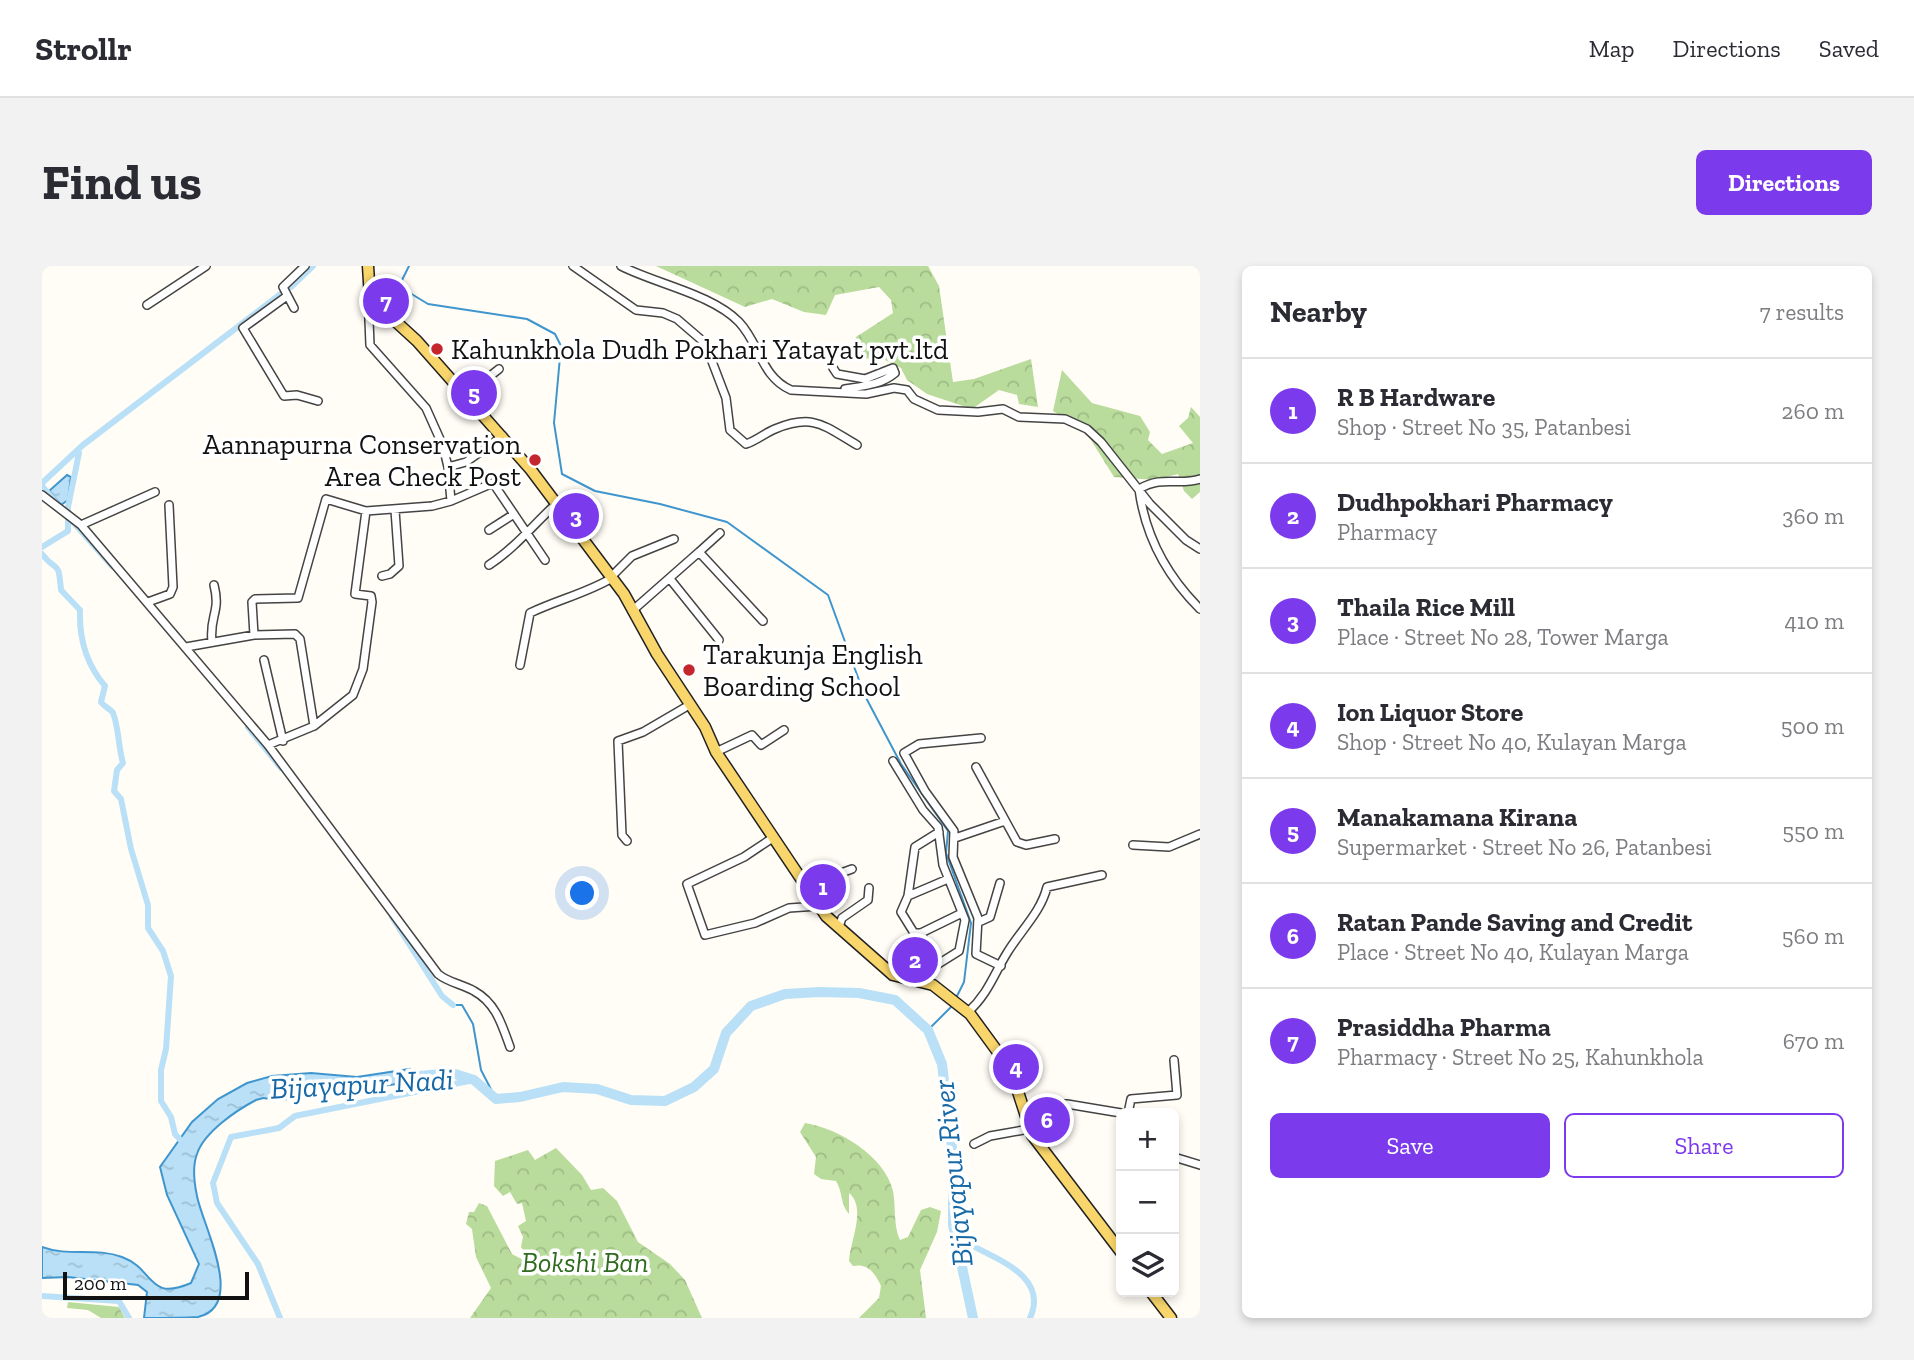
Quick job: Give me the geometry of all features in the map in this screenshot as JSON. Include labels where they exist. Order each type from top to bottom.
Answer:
[{"type":"main road","points":[[368,266],[368,295],[417,341],[504,436],[612,577],[691,704],[716,752],[818,906],[849,939],[893,975],[928,984],[944,992],[968,1012],[1008,1066],[1029,1129],[1049,1160],[1116,1246]]},
{"type":"main road","points":[[1155,1297],[1171,1318]]},
{"type":"street","points":[[147,305],[206,266]]},
{"type":"street","points":[[294,307],[283,286],[305,266]]},
{"type":"street","points":[[573,266],[636,310],[663,313],[677,319],[705,342],[726,398],[730,429],[746,444],[784,426],[811,421],[820,422],[857,445]]},
{"type":"street","points":[[621,266],[687,292],[740,323],[766,371],[782,386],[800,391],[866,394],[894,388],[906,390],[914,399],[938,410],[978,412],[1003,409],[1019,416],[1065,419],[1087,429],[1172,526],[1200,549]]},
{"type":"street","points":[[368,295],[366,309],[370,345],[426,408],[448,467],[451,501]]},
{"type":"street","points":[[287,296],[243,328],[285,396],[297,395],[318,401]]},
{"type":"street","points":[[833,368],[837,374],[865,379],[893,368],[895,373],[890,377],[845,390],[846,393]]},
{"type":"street","points":[[466,395],[499,369]]},
{"type":"street","points":[[448,467],[466,462],[504,436]]},
{"type":"street","points":[[1139,489],[1164,480],[1189,482],[1200,479]]},
{"type":"street","points":[[254,635],[253,600],[298,598],[324,501],[330,498],[366,511],[396,510],[451,501],[493,483],[545,560]]},
{"type":"street","points":[[1139,489],[1145,524],[1153,544],[1200,609]]},
{"type":"street","points":[[81,525],[155,492]]},
{"type":"street","points":[[42,495],[81,525],[268,745],[438,974],[446,981],[475,991],[498,1013],[509,1048]]},
{"type":"street","points":[[489,565],[513,549],[526,532],[556,504]]},
{"type":"street","points":[[148,602],[170,593],[173,587],[169,505]]},
{"type":"street","points":[[382,576],[390,575],[399,566],[396,510]]},
{"type":"street","points":[[268,745],[314,726],[347,702],[359,681],[371,596],[355,594],[366,511]]},
{"type":"street","points":[[489,530],[514,514]]},
{"type":"street","points":[[632,611],[720,533]]},
{"type":"street","points":[[520,665],[530,613],[577,592],[593,589],[612,577],[632,556],[674,539]]},
{"type":"street","points":[[699,551],[763,621]]},
{"type":"street","points":[[670,579],[719,640]]},
{"type":"street","points":[[212,642],[210,624],[219,606],[214,585]]},
{"type":"street","points":[[186,647],[254,635],[295,634],[300,639],[314,726]]},
{"type":"street","points":[[264,660],[283,741]]},
{"type":"street","points":[[625,838],[618,741],[642,732],[691,704]]},
{"type":"street","points":[[716,752],[752,735],[761,745],[784,730]]},
{"type":"street","points":[[981,738],[919,744],[904,753],[925,791],[951,825],[955,838],[953,857],[979,922],[976,954],[1001,966]]},
{"type":"street","points":[[894,761],[939,832],[947,879],[965,926],[961,947],[952,957],[935,966],[929,973],[928,984]]},
{"type":"street","points":[[976,767],[1018,844],[1055,839]]},
{"type":"street","points":[[955,838],[1004,821]]},
{"type":"street","points":[[939,832],[915,846],[908,896],[901,912],[914,933],[921,933],[962,914]]},
{"type":"street","points":[[1133,845],[1169,847],[1200,834]]},
{"type":"street","points":[[774,838],[744,858],[687,884],[705,935],[755,923],[789,908],[818,906]]},
{"type":"street","points":[[811,894],[841,873],[852,869]]},
{"type":"street","points":[[968,1012],[987,991],[1043,902],[1046,887],[1102,875]]},
{"type":"street","points":[[908,896],[947,879]]},
{"type":"street","points":[[979,922],[990,917],[1000,883]]},
{"type":"street","points":[[839,927],[842,918],[868,900],[869,888]]},
{"type":"street","points":[[921,933],[935,966]]},
{"type":"street","points":[[1129,1108],[1131,1099],[1177,1096],[1174,1060]]},
{"type":"street","points":[[1022,1107],[1067,1104],[1116,1113]]},
{"type":"street","points":[[974,1144],[990,1136],[1029,1129]]},
{"type":"street","points":[[1179,1159],[1200,1166]]},
{"type":"green space","points":[[656,266],[928,266],[939,286],[953,382],[974,379],[1031,359],[1038,407],[1019,404],[1017,395],[999,390],[972,409],[927,394],[907,380],[901,368],[885,360],[851,357],[856,337],[893,313],[891,300],[879,287],[835,295],[826,315],[804,312],[772,299],[745,307]]},
{"type":"green space","points":[[1062,370],[1092,403],[1140,416],[1150,432],[1148,440],[1162,454],[1193,443],[1179,426],[1188,418],[1191,407],[1200,417],[1200,492],[1192,499],[1184,491],[1178,474],[1155,480],[1114,477],[1086,432],[1053,411]]},
{"type":"green space","points":[[805,1123],[845,1137],[881,1166],[893,1191],[896,1229],[900,1240],[908,1237],[921,1210],[930,1207],[941,1211],[937,1232],[920,1270],[926,1318],[859,1318],[879,1298],[881,1286],[870,1270],[863,1266],[853,1266],[849,1261],[857,1207],[849,1193],[849,1214],[836,1181],[821,1179],[814,1174],[816,1157],[800,1132]]},
{"type":"green space","name":"Bokshi Ban","points":[[556,1148],[582,1175],[591,1190],[603,1188],[617,1201],[638,1242],[670,1264],[685,1280],[702,1318],[470,1318],[491,1288],[476,1257],[472,1229],[466,1224],[469,1212],[474,1212],[479,1203],[487,1206],[512,1254],[527,1262],[528,1257],[521,1247],[523,1237],[518,1226],[526,1221],[522,1203],[517,1204],[510,1192],[503,1196],[494,1186],[495,1161],[528,1150],[535,1160]]},
{"type":"green space","points":[[68,1302],[119,1307],[125,1318],[101,1318],[88,1310],[67,1308]]},
{"type":"water","points":[[67,475],[71,477],[68,500],[61,505],[49,491]]},
{"type":"water","points":[[410,1069],[412,1082],[280,1100],[256,1100],[231,1116],[206,1138],[197,1154],[194,1175],[200,1209],[218,1263],[221,1281],[219,1297],[212,1310],[198,1317],[144,1318],[147,1292],[138,1285],[68,1277],[42,1278],[42,1247],[122,1257],[133,1262],[152,1282],[166,1289],[191,1283],[199,1264],[167,1195],[160,1167],[192,1122],[218,1099],[247,1083],[272,1076],[311,1073],[357,1077]]},
{"type":"waterway","points":[[291,287],[313,266]]},
{"type":"waterway","points":[[409,266],[402,280],[405,290],[428,304],[527,319],[555,334],[561,346],[554,423],[562,474],[595,491],[660,504],[727,522],[828,595],[864,694],[901,764],[948,831],[946,853],[971,923],[964,982],[957,996]]},
{"type":"waterway","points":[[42,483],[83,445],[282,293]]},
{"type":"waterway","points":[[42,547],[68,531],[68,507],[79,453]]},
{"type":"waterway","points":[[42,486],[59,506]]},
{"type":"waterway","points":[[73,522],[112,566]]},
{"type":"waterway","points":[[42,554],[58,570],[61,590],[80,610],[85,651],[105,686],[101,702],[112,712],[115,719],[123,763],[117,770],[114,791],[121,799],[131,849],[148,905],[148,928],[163,951],[171,976],[166,1049],[161,1070],[161,1101],[171,1117],[175,1134],[185,1145]]},
{"type":"waterway","points":[[248,727],[281,768]]},
{"type":"waterway","points":[[392,917],[442,996],[453,1005]]},
{"type":"waterway","name":"Bijayapur Nadi","points":[[398,1078],[452,1073],[474,1080],[496,1099],[520,1097],[563,1087],[597,1089],[631,1100],[665,1101],[694,1087],[714,1069],[726,1033],[751,1006],[785,994],[819,992],[859,993],[895,1000],[928,1030],[942,1064],[953,1156],[953,1225],[973,1318]]},
{"type":"waterway","points":[[454,1005],[462,1005],[473,1024],[481,1070],[496,1099]]},
{"type":"waterway","points":[[928,1030],[951,1007]]},
{"type":"waterway","points":[[280,1318],[258,1264],[217,1203],[213,1183],[231,1137],[279,1128],[295,1116],[474,1080]]},
{"type":"waterway","name":"Bijayapur River","points":[[953,1213],[968,1243],[1003,1262],[1025,1279],[1032,1290],[1034,1303],[1030,1318]]},
{"type":"waterway","points":[[42,1296],[119,1301],[129,1318]]},
{"type":"place","name":"Prasiddha Pharma","points":[[386,301]]},
{"type":"place","name":"Kahunkhola Dudh Pokhari Yatayat pvt.ltd","points":[[437,349]]},
{"type":"place","name":"Manakamana Kirana","points":[[474,393]]},
{"type":"place","name":"Aannapurna Conservation Area Check Post","points":[[535,460]]},
{"type":"place","name":"Thaila Rice Mill","points":[[576,516]]},
{"type":"place","name":"Tarakunja English Boarding School","points":[[689,670]]},
{"type":"place","name":"R B Hardware","points":[[823,887]]},
{"type":"place","name":"Dudhpokhari Pharmacy","points":[[915,960]]},
{"type":"place","name":"Ion Liquor Store","points":[[1016,1067]]},
{"type":"place","name":"Ratan Pande Saving and Credit","points":[[1047,1120]]}]
